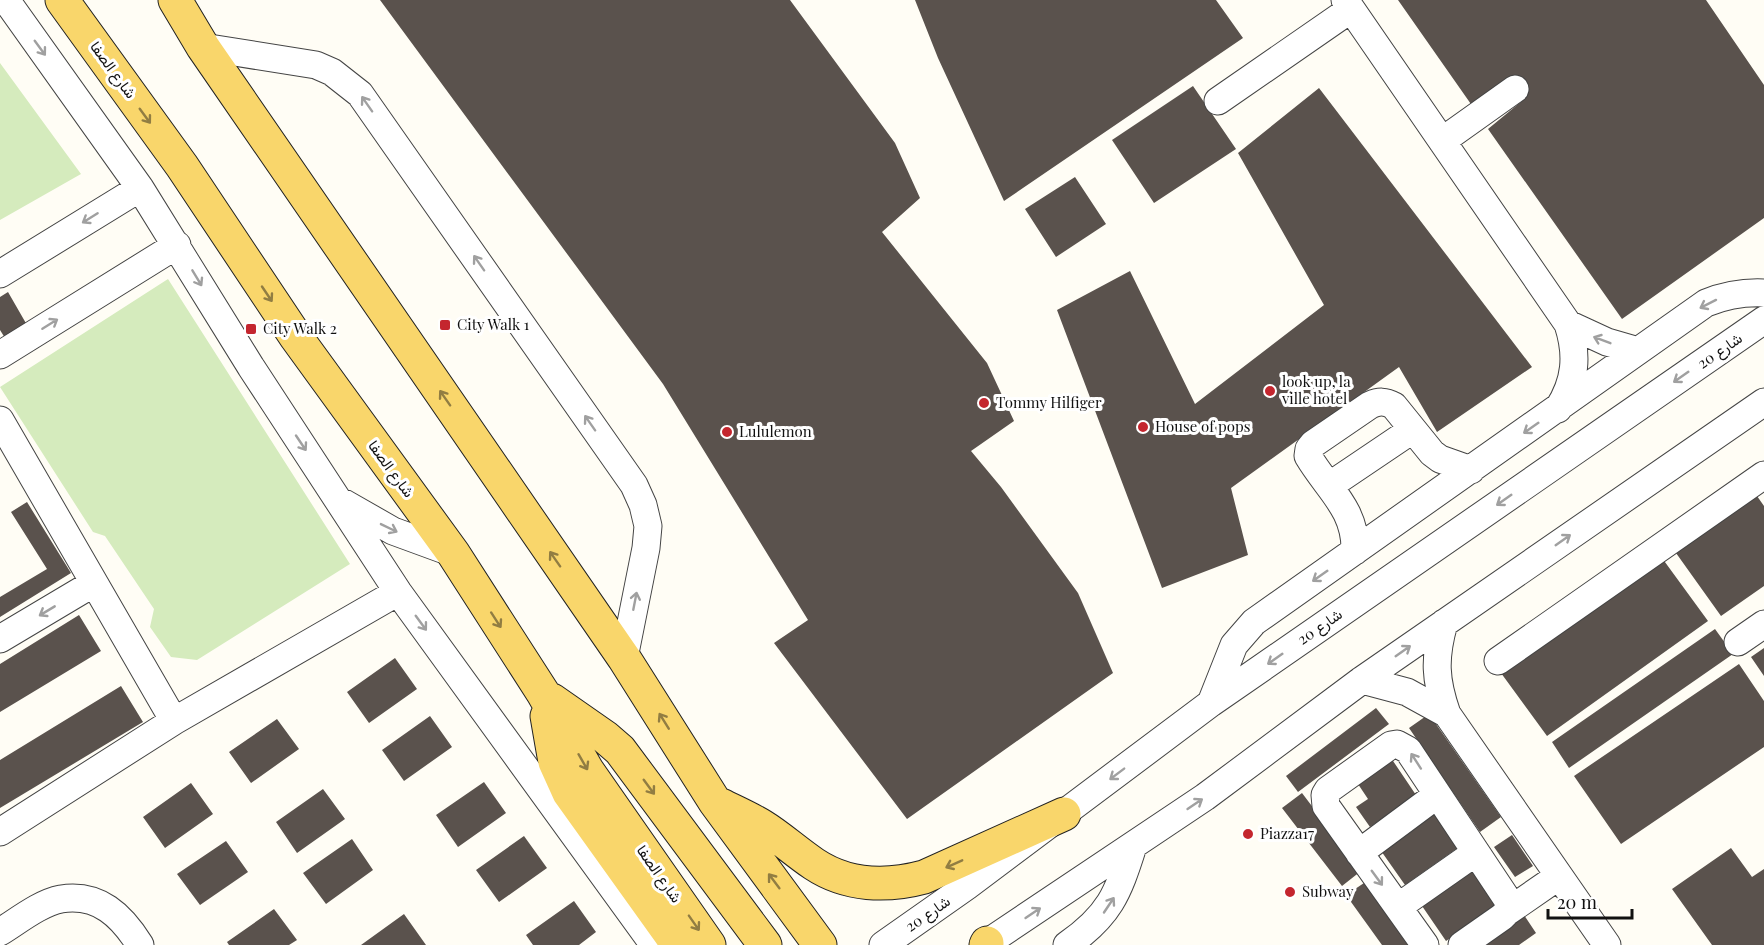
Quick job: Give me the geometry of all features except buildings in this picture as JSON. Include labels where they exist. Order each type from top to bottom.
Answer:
[{"type":"main road","name":"شارع الصفا","points":[[62,0],[182,166],[296,337],[453,553],[543,693],[587,770],[709,945]]},
{"type":"main road","points":[[175,0],[203,47],[624,658],[715,802],[812,940]]},
{"type":"main road","points":[[543,693],[555,762],[569,793],[678,945]]},
{"type":"main road","points":[[543,693],[605,736],[620,750],[765,945]]},
{"type":"main road","points":[[715,802],[761,825],[816,866],[858,882],[880,884],[902,883],[924,877],[1064,814]]},
{"type":"street","points":[[6,0],[140,188],[251,367],[398,592],[654,945]]},
{"type":"street","points":[[1213,94],[1343,3],[1442,141],[1568,324],[1575,352],[1575,366],[1566,396],[1557,410]]},
{"type":"street","points":[[203,47],[316,65],[332,72],[360,94],[634,485],[644,505],[648,526],[646,548],[624,658]]},
{"type":"street","points":[[1442,141],[1515,89]]},
{"type":"street","points":[[0,274],[140,188]]},
{"type":"street","points":[[0,355],[177,245]]},
{"type":"street","points":[[1211,703],[1227,659],[1243,633],[1254,622],[1706,303],[1744,292],[1764,293]]},
{"type":"street","name":"شارع 20","points":[[884,945],[1211,703],[1764,320]]},
{"type":"street","points":[[1568,324],[1607,342],[1638,351]]},
{"type":"street","points":[[1355,551],[1351,520],[1308,456],[1313,444],[1370,405],[1377,401],[1386,402],[1394,406],[1424,445],[1440,459],[1471,470]]},
{"type":"street","points":[[986,944],[1205,797],[1444,622],[1764,402]]},
{"type":"street","points":[[0,420],[174,721]]},
{"type":"street","points":[[1329,486],[1412,430]]},
{"type":"street","points":[[1498,661],[1764,475]]},
{"type":"street","points":[[338,499],[393,531],[453,553]]},
{"type":"street","points":[[0,639],[94,583]]},
{"type":"street","points":[[0,832],[174,721],[398,592]]},
{"type":"street","points":[[1444,622],[1437,645],[1436,668],[1439,692],[1447,714],[1607,945]]},
{"type":"street","points":[[1738,642],[1764,624]]},
{"type":"street","points":[[1362,680],[1407,692],[1447,714]]},
{"type":"street","points":[[1425,945],[1326,806],[1325,795],[1328,790],[1391,745],[1397,744],[1408,750],[1475,853],[1507,897],[1509,902],[1507,912]]},
{"type":"street","points":[[1359,853],[1437,795]]},
{"type":"street","points":[[1067,945],[1099,919],[1112,901],[1122,881],[1133,846]]},
{"type":"street","points":[[1398,907],[1475,853]]},
{"type":"street","points":[[1462,945],[1559,876]]},
{"type":"street","points":[[0,932],[38,909],[61,899],[86,899],[110,909],[128,926],[140,945]]},
{"type":"green space","points":[[0,63],[81,174],[0,220]]},
{"type":"green space","points":[[168,279],[350,564],[197,660],[171,657],[150,627],[154,609],[105,536],[93,532],[0,387]]},
{"type":"place","name":"City Walk 1","points":[[445,325]]},
{"type":"place","name":"City Walk 2","points":[[251,329]]},
{"type":"place","name":"look up, la ville hotel","points":[[1270,391]]},
{"type":"place","name":"Tommy Hilfiger","points":[[984,403]]},
{"type":"place","name":"House of pops","points":[[1143,427]]},
{"type":"place","name":"Lululemon","points":[[727,432]]},
{"type":"place","name":"Piazza17","points":[[1248,834]]},
{"type":"place","name":"Subway","points":[[1290,892]]}]
